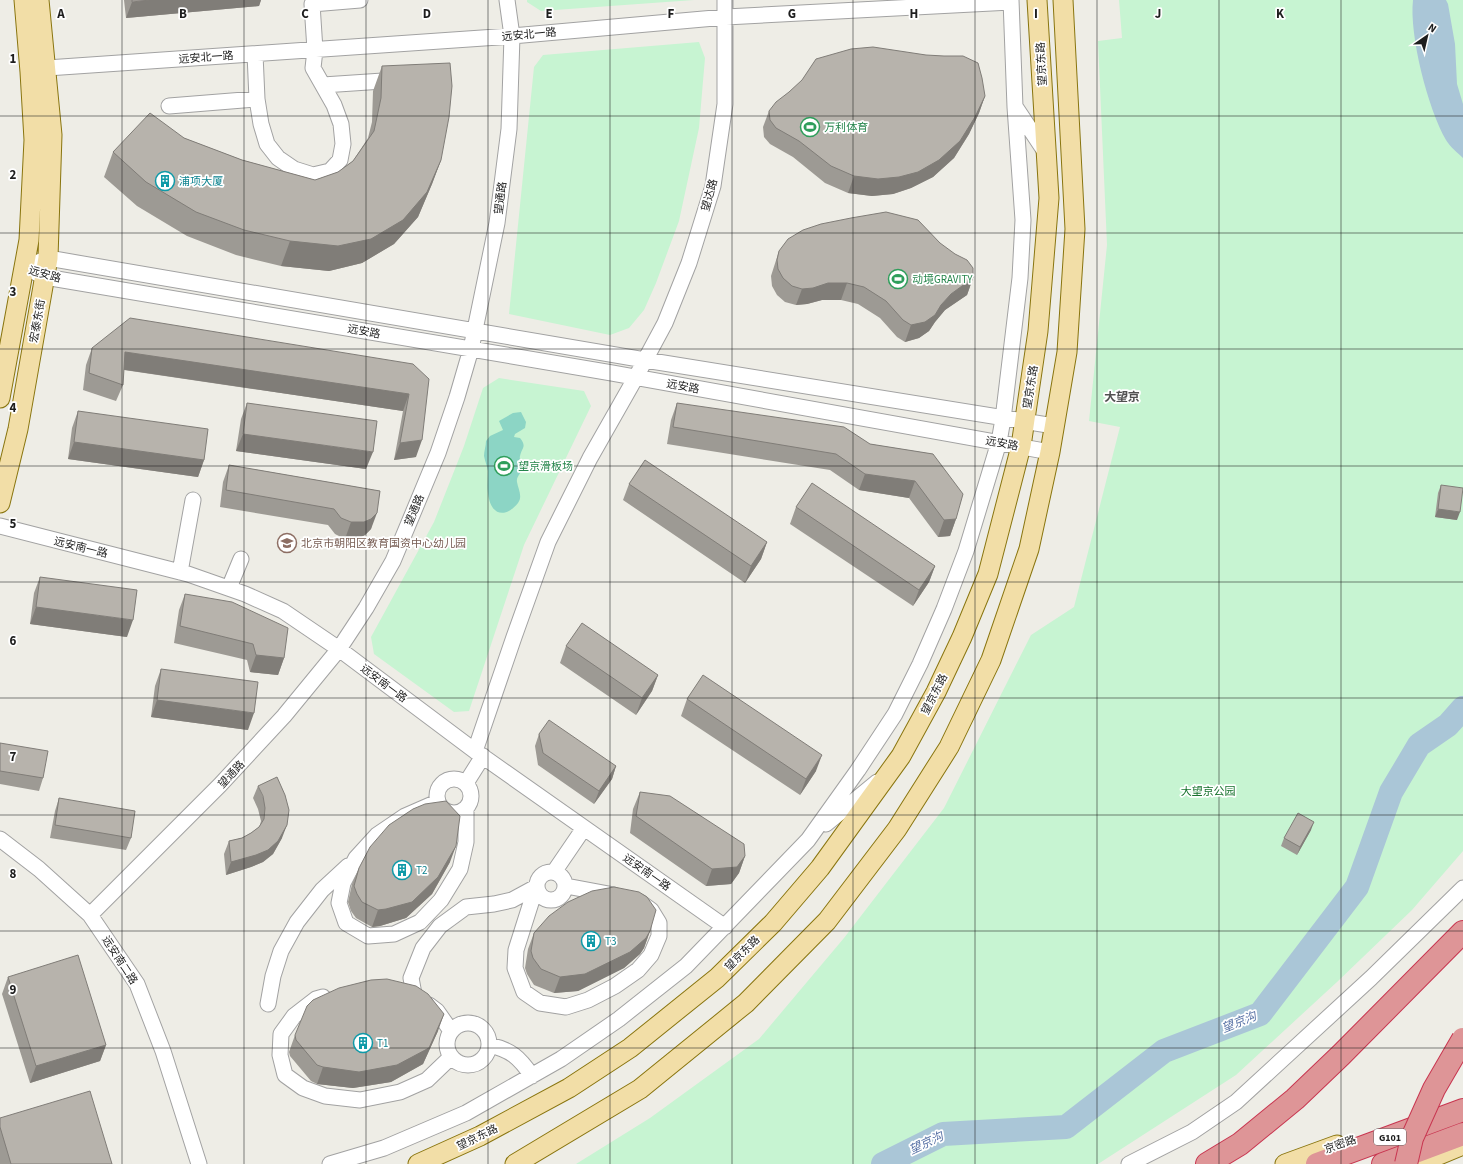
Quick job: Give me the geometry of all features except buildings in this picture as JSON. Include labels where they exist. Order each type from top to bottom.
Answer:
[{"type":"highway","points":[[1207,1164],[1240,1144],[1295,1099],[1341,1055],[1463,932]]},
{"type":"highway","points":[[1406,1164],[1412,1138],[1434,1089],[1463,1039]]},
{"type":"highway","name":"G101","points":[[1317,1164],[1463,1110]]},
{"type":"highway","name":"G101","points":[[1383,1164],[1463,1134]]},
{"type":"main road","points":[[24,0],[38,70]]},
{"type":"main road","points":[[38,70],[39,0]]},
{"type":"main road","name":"望京东路","points":[[418,1164],[480,1136],[570,1088],[630,1048],[717,978],[773,923],[820,868],[901,756],[936,692],[962,637],[988,574],[1020,446],[1038,331],[1049,198],[1037,0]]},
{"type":"main road","points":[[516,1164],[640,1089],[746,1003],[827,921],[897,829],[949,747],[991,660],[1029,549],[1050,452],[1066,352],[1075,229],[1063,0]]},
{"type":"main road","name":"宏泰东街","points":[[0,503],[18,429],[48,258],[52,135],[38,70]]},
{"type":"main road","name":"宏泰东街","points":[[0,398],[29,240],[38,70]]},
{"type":"main road","name":"京密路","points":[[1284,1164],[1463,1101]]},
{"type":"main road","points":[[1417,1164],[1463,1145]]},
{"type":"street","points":[[255,54],[257,99],[261,124],[267,144],[278,158],[294,169],[313,175],[330,171],[340,160],[343,144],[341,124],[334,105],[313,68],[315,50],[312,2],[360,0]]},
{"type":"street","name":"望通路","points":[[90,915],[220,785],[284,716],[339,649],[366,608],[393,561],[438,453],[471,349],[497,223],[509,129],[512,36],[507,0]]},
{"type":"street","name":"望达路","points":[[466,783],[479,753],[514,637],[548,542],[590,458],[665,323],[689,263],[713,186],[725,104],[725,0]]},
{"type":"street","name":"远安北一路","points":[[38,70],[512,36],[726,18],[1011,1]]},
{"type":"street","points":[[808,840],[858,770],[895,714],[920,664],[944,609],[966,551],[999,442],[1020,278],[1023,220],[1011,1]]},
{"type":"street","points":[[323,85],[409,79]]},
{"type":"street","points":[[169,106],[257,99]]},
{"type":"street","points":[[1016,107],[1046,153]]},
{"type":"street","name":"远安路","points":[[24,268],[48,258],[644,360],[1054,426]]},
{"type":"street","name":"远安路","points":[[24,268],[45,277],[636,377],[1050,452]]},
{"type":"street","points":[[180,572],[193,500]]},
{"type":"street","name":"远安南一路","points":[[0,526],[180,572],[245,594],[283,611],[339,649],[479,753],[725,927]]},
{"type":"street","points":[[229,588],[242,559]]},
{"type":"street","points":[[330,1164],[384,1148],[466,1113],[561,1059],[619,1019],[686,966],[808,840],[891,769]]},
{"type":"street","points":[[356,858],[343,883],[338,903],[346,923],[368,936],[394,934],[420,922],[440,900],[460,869],[466,842],[466,808],[471,798],[469,788],[466,783],[455,778],[444,781],[437,790],[437,802],[445,811],[450,813],[461,811],[466,808]]},
{"type":"street","points":[[268,1004],[273,976],[280,951],[298,922],[322,890],[356,858],[377,835],[405,816],[437,802]]},
{"type":"street","points":[[554,872],[584,828]]},
{"type":"street","name":"远安南二路","points":[[0,839],[39,869],[90,915],[137,984],[163,1051],[199,1164]]},
{"type":"street","points":[[536,887],[543,898],[553,900],[562,896],[566,886],[562,877],[554,872],[550,871],[538,878],[516,950],[515,968],[524,992],[540,1003],[566,1006],[588,1000],[615,986],[638,970],[651,955],[659,936],[659,923],[650,910],[638,900],[566,886]]},
{"type":"street","points":[[451,1031],[437,1010],[407,992],[423,948],[440,926],[466,907],[494,904],[512,900],[536,887]]},
{"type":"street","points":[[1129,1164],[1192,1132],[1236,1102],[1365,983],[1463,888]]},
{"type":"street","points":[[427,915],[440,926]]},
{"type":"street","points":[[339,991],[316,999],[294,1016],[282,1034],[280,1055],[285,1075],[303,1088],[325,1096],[360,1100],[400,1092],[427,1080],[451,1058]]},
{"type":"street","points":[[469,1023],[476,1024],[486,1033],[489,1045],[488,1052],[484,1059],[478,1063],[464,1065],[451,1058],[447,1044],[451,1031],[462,1024],[469,1023]]},
{"type":"street","points":[[489,1045],[503,1049],[515,1055],[532,1076]]},
{"type":"green space","points":[[527,0],[694,0],[541,11],[527,2]]},
{"type":"green space","name":"大望京公园","points":[[1119,0],[1463,0],[1463,851],[1412,910],[1337,982],[1236,1075],[1098,1164],[576,1164],[650,1118],[759,1039],[844,938],[944,808],[1031,635],[1074,607],[1120,427],[1089,421],[1107,245],[1098,41],[1122,38]]},
{"type":"green space","points":[[699,42],[705,58],[699,128],[679,221],[656,283],[644,310],[629,328],[610,335],[509,314],[534,67],[543,55]]},
{"type":"green space","points":[[499,378],[584,391],[591,406],[524,545],[469,711],[454,712],[374,654],[371,637],[434,522],[464,446],[483,388]]},
{"type":"shaded area","points":[[1413,0],[1446,0],[1448,4],[1455,44],[1457,84],[1463,104],[1463,158],[1446,140],[1439,127],[1433,110],[1421,72],[1417,52],[1414,32]]},
{"type":"shaded area","name":"望京滑板场","points":[[521,412],[526,422],[525,428],[515,434],[514,437],[520,438],[524,445],[520,458],[523,468],[517,480],[520,498],[518,503],[508,512],[498,512],[489,500],[488,471],[484,456],[486,441],[490,436],[503,430],[499,421],[513,413]]},
{"type":"waterway","name":"望京沟","points":[[883,1164],[943,1134],[1066,1127],[1164,1051],[1260,1014],[1357,887],[1391,792],[1419,745],[1448,725],[1463,708]]},
{"type":"place","name":"万利体育","points":[[810,127]]},
{"type":"place","name":"浦项大厦","points":[[165,181]]},
{"type":"place","name":"动境GRAVITY","points":[[898,279]]},
{"type":"place","name":"望京滑板场","points":[[504,466]]},
{"type":"place","name":"北京市朝阳区教育国资中心幼儿园","points":[[287,543]]},
{"type":"place","name":"T2","points":[[402,870]]},
{"type":"place","name":"T3","points":[[591,941]]},
{"type":"place","name":"T1","points":[[363,1043]]},
{"type":"district","name":"大望京","points":[[1122,397]]}]
